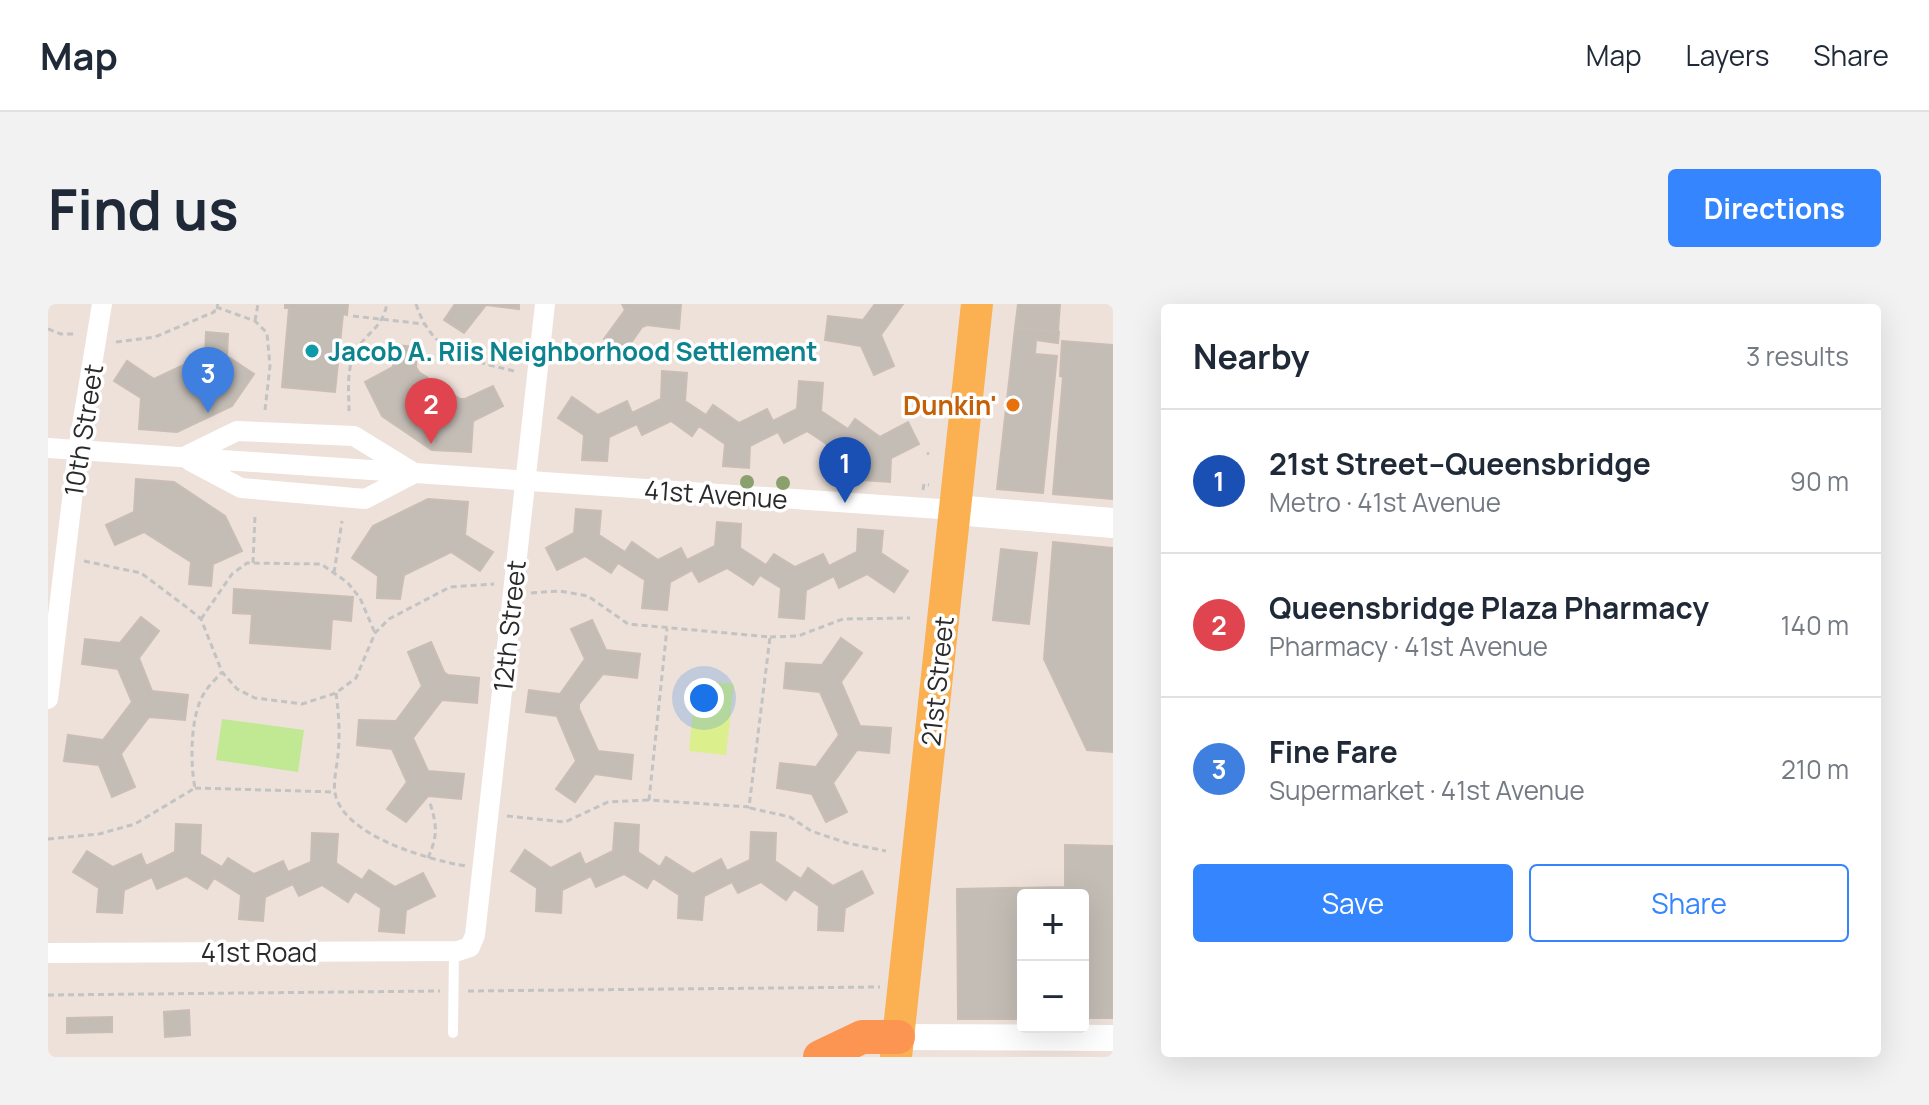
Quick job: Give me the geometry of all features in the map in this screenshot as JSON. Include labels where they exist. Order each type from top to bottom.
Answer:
[{"type":"highway","points":[[820,1057],[862,1037],[897,1047]]},
{"type":"main road","name":"21st Street","points":[[897,1047],[977,304]]},
{"type":"main road","name":"41st Avenue","points":[[955,510],[1113,523]]},
{"type":"street","name":"10th Street","points":[[48,699],[78,450],[102,304]]},
{"type":"street","name":"12th Street","points":[[462,949],[475,935],[545,304]]},
{"type":"street","name":"41st Avenue","points":[[183,458],[237,431],[354,436],[414,473]]},
{"type":"street","name":"41st Avenue","points":[[48,448],[955,510]]},
{"type":"street","name":"41st Avenue","points":[[183,458],[241,488],[365,499],[414,473]]},
{"type":"street","name":"41st Road","points":[[48,953],[462,949]]},
{"type":"street","points":[[897,1047],[1113,1038]]},
{"type":"lane","points":[[453,1033],[462,949]]},
{"type":"path","points":[[255,321],[258,304]]},
{"type":"path","points":[[349,411],[351,362],[357,349],[383,321],[387,304]]},
{"type":"path","points":[[416,304],[426,324],[447,350],[518,372]]},
{"type":"path","points":[[112,342],[155,337],[214,312],[217,306],[255,321],[267,333],[270,366],[265,410]]},
{"type":"path","points":[[353,316],[426,324]]},
{"type":"path","points":[[48,329],[61,334],[76,334]]},
{"type":"path","points":[[923,490],[924,484],[929,485]]},
{"type":"path","points":[[253,563],[255,516]]},
{"type":"path","points":[[334,573],[342,521]]},
{"type":"path","points":[[80,560],[141,573],[201,619],[222,672],[237,689],[255,698],[302,704],[336,693],[356,678],[375,633],[389,619],[450,587],[494,584]]},
{"type":"path","points":[[201,619],[232,574],[247,563],[321,564],[347,582],[360,598],[375,633]]},
{"type":"path","points":[[531,593],[559,591],[588,596],[628,624],[770,637],[798,636],[843,619],[910,618]]},
{"type":"path","points":[[649,800],[667,628]]},
{"type":"path","points":[[749,807],[770,637]]},
{"type":"path","points":[[195,788],[194,730],[199,705],[204,692],[222,672]]},
{"type":"path","points":[[336,693],[340,722],[335,792],[341,806],[361,827],[428,858],[466,866]]},
{"type":"path","points":[[48,839],[99,834],[135,824],[195,788],[335,792]]},
{"type":"path","points":[[507,816],[565,822],[608,802],[635,799],[749,807],[790,817],[811,831],[847,843],[886,851]]},
{"type":"path","points":[[428,858],[436,840],[436,823],[430,803]]},
{"type":"green space","points":[[696,680],[734,684],[726,755],[689,751]]},
{"type":"green space","points":[[222,719],[304,730],[298,772],[216,760]]},
{"type":"building","name":"Jacob A. Riis Neighborhood Settlement","points":[[285,304],[348,304],[347,315],[343,314],[335,392],[282,387],[289,308],[285,308]]},
{"type":"building","points":[[455,304],[519,304],[519,309],[486,305],[464,333],[444,320]]},
{"type":"building","points":[[622,304],[681,304],[679,329],[642,327],[624,353],[604,339],[625,310]]},
{"type":"building","points":[[875,304],[903,304],[881,335],[894,366],[874,375],[861,346],[825,340],[828,316],[863,320]]},
{"type":"building","points":[[1018,304],[1060,304],[1058,332],[1015,328]]},
{"type":"building","points":[[1015,328],[1059,332],[1058,343],[1036,340],[1035,354],[1057,356],[1043,493],[997,489]]},
{"type":"building","points":[[206,332],[228,334],[227,356],[254,374],[232,406],[177,432],[139,429],[141,398],[114,381],[127,361],[154,379],[205,355]]},
{"type":"building","points":[[1062,341],[1113,345],[1113,499],[1053,494],[1063,377],[1060,376]]},
{"type":"building","points":[[394,345],[417,347],[416,367],[419,372],[460,399],[493,386],[503,406],[473,421],[471,452],[432,450],[382,416],[365,382],[393,367]]},
{"type":"building","points":[[662,371],[687,373],[685,401],[706,415],[713,405],[739,423],[767,409],[773,421],[797,409],[799,381],[823,383],[821,411],[848,429],[855,419],[880,437],[908,422],[919,444],[891,458],[890,482],[864,480],[866,457],[841,439],[834,449],[807,431],[784,443],[778,432],[750,446],[749,468],[723,466],[725,444],[699,426],[692,436],[671,421],[642,435],[637,424],[609,437],[607,461],[582,460],[584,435],[558,418],[572,397],[598,415],[627,401],[632,413],[661,399]]},
{"type":"building","points":[[136,479],[174,482],[225,516],[242,551],[213,564],[211,586],[189,584],[191,562],[144,532],[115,545],[106,525],[134,512]]},
{"type":"building","points":[[428,499],[468,502],[465,535],[493,552],[480,571],[451,552],[404,575],[400,599],[377,598],[378,576],[352,558],[373,526]]},
{"type":"building","points":[[576,509],[601,511],[599,535],[625,552],[632,542],[658,560],[681,548],[687,560],[715,546],[717,522],[741,524],[740,548],[766,565],[774,554],[795,567],[823,554],[829,566],[857,552],[858,529],[883,531],[881,553],[908,571],[894,592],[867,574],[839,588],[834,576],[806,590],[804,619],[779,617],[781,588],[760,575],[753,585],[727,568],[699,582],[692,570],[670,582],[667,610],[642,608],[645,580],[618,563],[611,573],[585,556],[557,570],[546,548],[574,533]]},
{"type":"building","points":[[1053,542],[1113,548],[1113,752],[1087,750],[1044,659]]},
{"type":"building","points":[[1001,549],[1037,553],[1029,624],[993,620]]},
{"type":"building","points":[[234,589],[353,597],[351,621],[332,619],[330,649],[250,643],[252,614],[233,613]]},
{"type":"building","points":[[141,617],[159,631],[139,658],[152,691],[188,695],[185,720],[149,717],[121,754],[135,787],[112,797],[99,765],[64,761],[68,735],[103,740],[132,702],[118,669],[82,664],[85,639],[120,643]]},
{"type":"building","points":[[592,620],[606,650],[640,654],[637,678],[603,674],[579,704],[598,751],[633,755],[631,779],[595,774],[575,802],[556,789],[576,761],[557,716],[526,712],[529,690],[560,694],[585,659],[571,629]]},
{"type":"building","points":[[841,638],[862,653],[841,682],[860,726],[891,728],[889,753],[857,750],[833,783],[847,812],[826,822],[812,794],[777,788],[780,763],[816,767],[839,735],[820,692],[784,688],[786,663],[822,665]]},
{"type":"building","points":[[431,642],[448,675],[479,678],[477,703],[442,700],[413,738],[428,771],[464,774],[461,799],[428,796],[406,822],[387,809],[407,782],[392,749],[357,745],[359,720],[396,721],[422,686],[408,652]]},
{"type":"building","points":[[615,823],[639,825],[638,852],[660,867],[666,857],[693,874],[721,859],[727,871],[750,860],[751,832],[776,833],[775,861],[801,879],[808,868],[833,886],[862,871],[873,893],[845,908],[843,931],[818,930],[819,906],[794,889],[786,900],[761,882],[738,893],[732,882],[704,896],[702,920],[678,918],[679,895],[653,878],[647,888],[624,874],[596,887],[591,876],[562,890],[561,913],[536,911],[537,888],[511,871],[525,850],[551,868],[580,853],[585,865],[613,851]]},
{"type":"building","points":[[176,824],[201,825],[200,854],[222,867],[228,858],[254,874],[283,861],[288,872],[311,862],[312,833],[338,834],[336,863],[362,880],[369,870],[395,887],[423,873],[435,896],[406,910],[404,933],[379,931],[381,908],[355,891],[348,902],[322,885],[299,896],[293,884],[265,897],[263,921],[239,919],[241,895],[214,878],[207,889],[186,876],[157,889],[152,877],[124,890],[122,913],[97,912],[99,888],[73,872],[87,851],[113,867],[141,854],[146,866],[175,852]]},
{"type":"building","points":[[1065,845],[1113,846],[1113,1018],[1089,1018],[1089,889],[1017,889],[1017,1019],[958,1019],[957,889],[1065,887]]},
{"type":"building","points":[[189,1010],[190,1035],[165,1037],[164,1012]]},
{"type":"building","points":[[112,1017],[112,1032],[67,1033],[67,1018]]},
{"type":"place","name":"Jacob A. Riis Neighborhood Settlement","points":[[312,351]]},
{"type":"place","name":"Dunkin'","points":[[1013,405]]},
{"type":"place","name":"Fine Fare","points":[[208,413]]},
{"type":"place","name":"Queensbridge Plaza Pharmacy","points":[[431,444]]},
{"type":"place","name":"21st Street–Queensbridge","points":[[845,503]]}]
